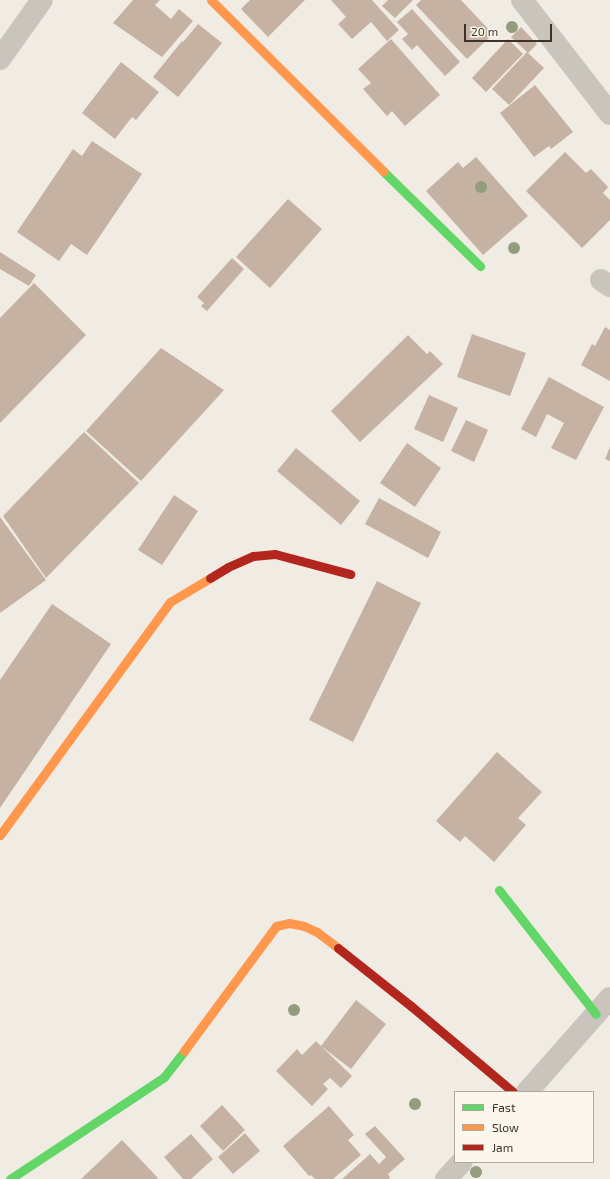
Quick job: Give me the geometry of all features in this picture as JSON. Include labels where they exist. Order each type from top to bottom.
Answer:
[{"type":"street","points":[[0,59],[42,0]]},
{"type":"street","points":[[211,0],[480,266]]},
{"type":"street","points":[[522,0],[610,114]]},
{"type":"street","points":[[0,835],[170,602],[228,567],[253,556],[275,554],[350,574]]},
{"type":"street","points":[[499,890],[596,1014]]},
{"type":"street","points":[[10,1179],[164,1077],[276,926],[289,923],[304,926],[317,932],[411,1006],[512,1091]]},
{"type":"street","points":[[528,1091],[610,998]]},
{"type":"street","points":[[446,1179],[461,1163]]},
{"type":"building","points":[[133,0],[160,0],[155,5],[171,19],[179,9],[193,21],[162,57],[113,23]]},
{"type":"building","points":[[250,0],[305,0],[268,37],[241,9]]},
{"type":"building","points":[[331,0],[372,0],[399,30],[387,41],[371,22],[352,39],[338,24],[346,17]]},
{"type":"building","points":[[388,0],[413,0],[395,18],[382,6]]},
{"type":"building","points":[[421,0],[461,0],[493,34],[467,59],[416,5]]},
{"type":"building","points":[[412,9],[460,62],[445,76],[417,45],[412,50],[402,39],[408,34],[397,22]]},
{"type":"building","points":[[198,24],[222,43],[178,97],[153,77]]},
{"type":"building","points":[[521,27],[537,44],[528,53],[544,68],[509,105],[492,89],[527,52],[511,37]]},
{"type":"building","points":[[391,39],[440,95],[405,126],[392,111],[387,116],[363,89],[371,83],[358,69]]},
{"type":"building","points":[[508,39],[523,54],[486,92],[472,78]]},
{"type":"building","points":[[121,62],[159,92],[136,120],[132,117],[115,139],[82,113]]},
{"type":"building","points":[[535,85],[573,132],[551,149],[549,146],[534,157],[500,113]]},
{"type":"building","points":[[92,141],[142,174],[87,255],[71,244],[59,261],[17,232],[73,149],[82,156]]},
{"type":"building","points":[[565,152],[586,173],[591,169],[608,187],[603,193],[610,200],[610,220],[582,248],[526,191]]},
{"type":"building","points":[[476,157],[528,216],[483,255],[426,191],[458,162],[463,168]]},
{"type":"building","points":[[288,199],[322,229],[270,288],[236,257]]},
{"type":"building","points":[[0,252],[36,275],[29,286],[0,269]]},
{"type":"building","points":[[232,258],[244,269],[207,311],[201,306],[204,303],[197,297]]},
{"type":"building","points":[[34,283],[86,335],[0,423],[0,318]]},
{"type":"building","points":[[605,327],[610,330],[610,381],[581,365],[592,344],[595,346]]},
{"type":"building","points":[[472,334],[526,353],[510,396],[457,377]]},
{"type":"building","points":[[408,335],[427,354],[430,351],[443,364],[360,442],[331,411]]},
{"type":"building","points":[[161,348],[224,390],[141,481],[86,431]]},
{"type":"building","points":[[549,377],[604,407],[576,460],[551,448],[564,423],[547,414],[536,437],[521,429]]},
{"type":"building","points":[[429,395],[458,408],[443,442],[414,429]]},
{"type":"building","points":[[466,420],[488,430],[474,462],[451,451]]},
{"type":"building","points":[[84,432],[139,483],[46,578],[3,516]]},
{"type":"building","points":[[407,443],[441,468],[415,507],[380,483]]},
{"type":"building","points":[[610,447],[610,461],[605,459]]},
{"type":"building","points":[[296,448],[360,501],[341,525],[277,471]]},
{"type":"building","points":[[174,495],[198,511],[162,565],[138,550]]},
{"type":"building","points":[[379,498],[441,532],[428,558],[365,524]]},
{"type":"building","points":[[0,517],[46,580],[0,613]]},
{"type":"building","points":[[377,581],[421,603],[353,742],[309,720]]},
{"type":"building","points":[[52,604],[111,644],[0,808],[0,680]]},
{"type":"building","points":[[497,752],[542,792],[518,818],[526,825],[494,862],[465,836],[460,842],[436,821]]},
{"type":"building","points":[[356,1000],[386,1024],[351,1069],[321,1046]]},
{"type":"building","points":[[316,1041],[352,1076],[341,1088],[330,1078],[323,1084],[328,1089],[312,1106],[276,1071],[297,1049],[302,1055]]},
{"type":"building","points":[[222,1105],[245,1130],[223,1151],[200,1126]]},
{"type":"building","points":[[329,1106],[354,1135],[348,1140],[361,1155],[333,1179],[315,1179],[311,1175],[309,1176],[283,1146]]},
{"type":"building","points":[[375,1126],[405,1159],[388,1174],[390,1177],[389,1179],[342,1179],[370,1154],[379,1164],[386,1157],[365,1134]]},
{"type":"building","points":[[245,1133],[260,1151],[233,1174],[218,1157]]},
{"type":"building","points":[[191,1134],[213,1159],[191,1179],[183,1179],[164,1157]]},
{"type":"building","points":[[122,1140],[158,1178],[157,1179],[81,1179]]},
{"type":"traffic: fast","points":[[383,171],[480,266]]},
{"type":"traffic: fast","points":[[499,890],[596,1014]]},
{"type":"traffic: fast","points":[[10,1179],[164,1077],[184,1051]]},
{"type":"traffic: slow","points":[[211,0],[383,171]]},
{"type":"traffic: slow","points":[[0,835],[170,602],[210,578]]},
{"type":"traffic: slow","points":[[184,1051],[276,926],[289,923],[304,926],[317,932],[338,948]]},
{"type":"traffic: jam","points":[[210,578],[228,567],[253,556],[275,554],[350,574]]},
{"type":"traffic: jam","points":[[338,948],[411,1006],[512,1091]]}]
